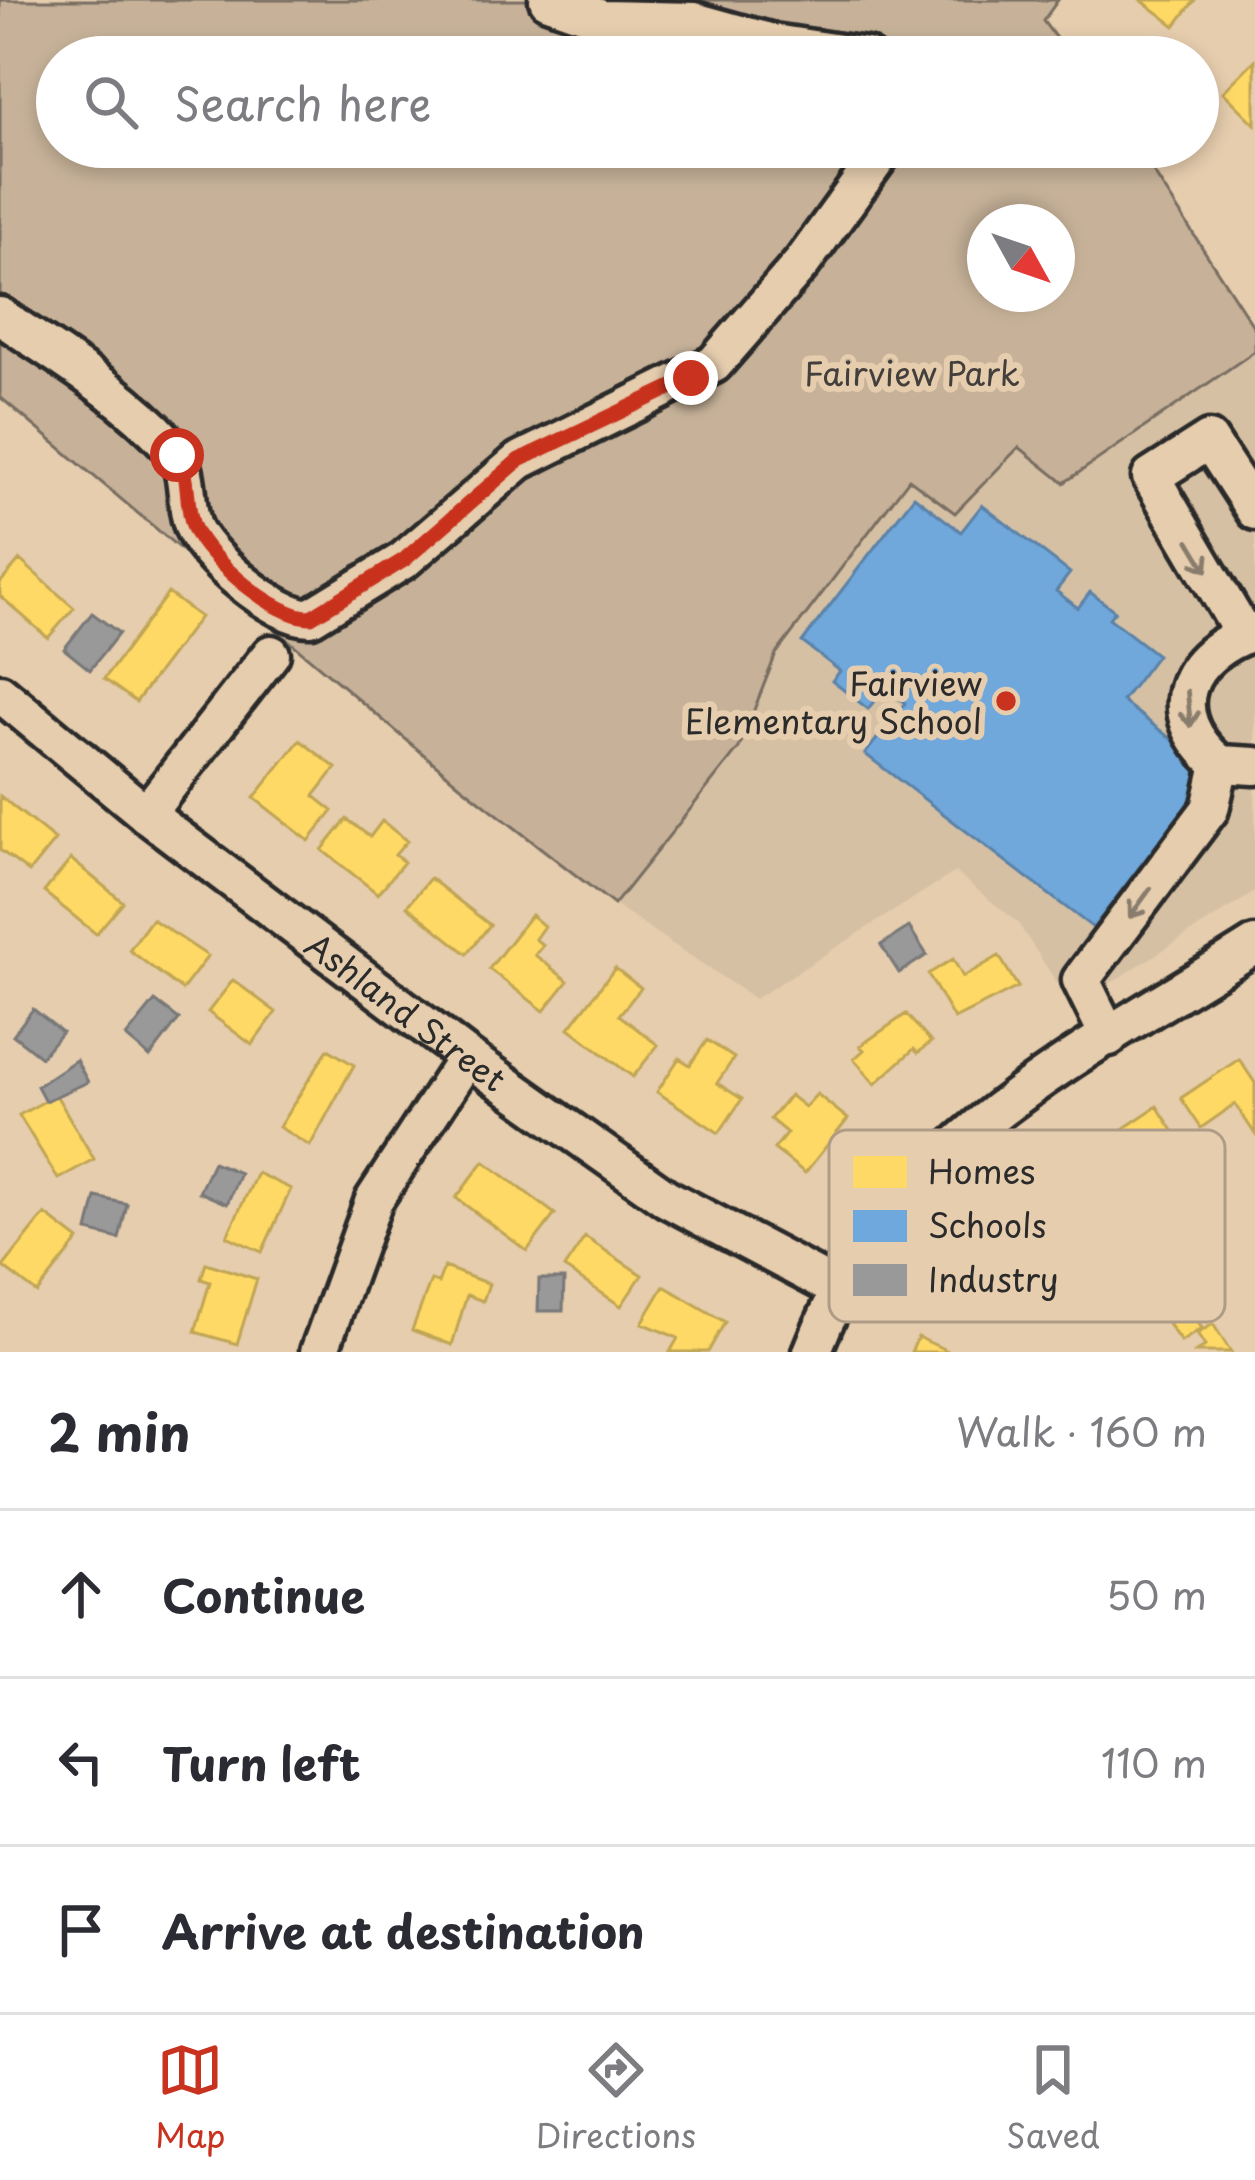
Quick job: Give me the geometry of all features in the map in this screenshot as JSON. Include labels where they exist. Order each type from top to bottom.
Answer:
[{"type":"street","points":[[548,0],[602,19],[694,21],[747,36]]},
{"type":"street","points":[[0,316],[167,443],[187,474],[191,521],[202,542],[271,604],[311,617],[404,560],[519,460],[714,364],[812,251],[871,168]]},
{"type":"street","points":[[1109,1037],[1081,980],[1238,765],[1195,738],[1185,716],[1186,692],[1208,655],[1250,633],[1151,477],[1209,440],[1255,511]]},
{"type":"street","points":[[146,814],[271,654]]},
{"type":"street","name":"Ashland Street","points":[[0,693],[146,814],[467,1057],[667,1198],[829,1284]]},
{"type":"street","points":[[972,1130],[1011,1098],[1255,945]]},
{"type":"street","points":[[319,1352],[374,1200],[467,1057]]},
{"type":"street","points":[[812,1352],[829,1307]]},
{"type":"shaded area","name":"Fairview Elementary School","points":[[1255,351],[1255,892],[1073,1007],[1017,922],[955,872],[755,999],[614,905],[739,748],[776,654],[909,479],[956,513],[1019,447],[1065,482]]},
{"type":"green space","name":"Fairview Park","points":[[0,0],[1058,0],[1043,21],[1054,36],[36,36],[36,168],[1151,168],[1255,329],[1255,351],[1064,483],[1019,447],[955,513],[909,479],[776,654],[739,748],[614,905],[460,785],[0,397]]},
{"type":"building: Homes","points":[[1141,0],[1195,0],[1175,26]]},
{"type":"building: Homes","points":[[1255,60],[1255,124],[1223,92]]},
{"type":"building: Homes","points":[[20,560],[74,608],[48,638],[0,596],[0,583]]},
{"type":"building: Homes","points":[[168,593],[200,617],[136,702],[104,679]]},
{"type":"building: Homes","points":[[300,740],[336,768],[314,796],[333,811],[309,841],[254,798]]},
{"type":"building: Homes","points":[[0,796],[55,840],[29,872],[0,850]]},
{"type":"building: Homes","points":[[347,819],[370,837],[382,821],[407,841],[395,855],[404,862],[378,894],[322,850]]},
{"type":"building: Homes","points":[[71,859],[123,902],[96,934],[44,892]]},
{"type":"building: Homes","points":[[430,878],[490,925],[467,954],[407,906]]},
{"type":"building: Homes","points":[[531,915],[544,926],[535,939],[543,945],[535,955],[568,981],[544,1011],[489,969]]},
{"type":"building: Homes","points":[[152,919],[208,956],[182,990],[129,950]]},
{"type":"building: Homes","points":[[999,956],[1018,987],[954,1019],[928,974],[953,959],[963,977]]},
{"type":"building: Homes","points":[[615,968],[641,988],[619,1015],[658,1045],[633,1077],[569,1028]]},
{"type":"building: Homes","points":[[233,980],[276,1012],[252,1045],[208,1012]]},
{"type":"building: Homes","points":[[906,1014],[931,1042],[918,1053],[914,1049],[875,1084],[854,1059],[864,1050],[860,1046]]},
{"type":"building: Homes","points":[[707,1040],[734,1058],[717,1083],[742,1099],[719,1133],[657,1092],[679,1058],[690,1065]]},
{"type":"building: Homes","points":[[328,1049],[354,1065],[310,1146],[279,1127]]},
{"type":"building: Homes","points":[[1239,1059],[1255,1083],[1255,1134],[1235,1104],[1201,1128],[1181,1098]]},
{"type":"building: Homes","points":[[817,1094],[848,1119],[839,1130],[829,1130],[829,1143],[805,1173],[774,1149],[787,1133],[770,1119],[790,1095],[805,1107]]},
{"type":"building: Homes","points":[[56,1095],[94,1159],[58,1179],[19,1115]]},
{"type":"building: Homes","points":[[1157,1106],[1173,1130],[1121,1130]]},
{"type":"building: Homes","points":[[484,1161],[555,1214],[527,1251],[456,1198]]},
{"type":"building: Homes","points":[[257,1173],[291,1189],[262,1252],[227,1236]]},
{"type":"building: Homes","points":[[45,1214],[79,1240],[37,1293],[3,1267]]},
{"type":"building: Homes","points":[[585,1237],[642,1275],[621,1306],[564,1268]]},
{"type":"building: Homes","points":[[206,1263],[257,1279],[237,1344],[195,1332],[210,1282],[201,1279]]},
{"type":"building: Homes","points":[[444,1267],[489,1284],[483,1301],[467,1295],[452,1345],[412,1330],[431,1280],[438,1283]]},
{"type":"building: Homes","points":[[664,1286],[725,1322],[708,1352],[670,1352],[678,1338],[642,1323]]},
{"type":"building: Homes","points":[[1197,1322],[1202,1328],[1181,1342],[1168,1324]]},
{"type":"building: Homes","points":[[1213,1324],[1231,1352],[1196,1352],[1205,1346],[1197,1334]]},
{"type":"building: Homes","points":[[918,1337],[950,1352],[911,1352]]},
{"type":"building: Schools","points":[[914,496],[961,532],[982,505],[1070,573],[1056,591],[1078,608],[1090,592],[1115,611],[1109,618],[1157,655],[1122,701],[1213,771],[1093,928],[865,754],[905,703],[885,687],[868,709],[832,681],[840,671],[802,642]]},
{"type":"building: Industry","points":[[92,613],[119,633],[90,670],[64,649]]},
{"type":"building: Industry","points":[[909,927],[927,955],[899,973],[881,945]]},
{"type":"building: Industry","points":[[155,1001],[179,1019],[150,1057],[126,1037]]},
{"type":"building: Industry","points":[[33,1009],[62,1032],[41,1057],[13,1035]]},
{"type":"building: Industry","points":[[76,1060],[88,1082],[45,1101],[37,1086]]},
{"type":"building: Industry","points":[[213,1162],[240,1173],[227,1204],[199,1192]]},
{"type":"building: Industry","points":[[96,1197],[127,1204],[119,1239],[88,1231]]},
{"type":"building: Industry","points":[[539,1279],[564,1279],[563,1311],[538,1311]]},
{"type":"place","name":"Fairview Elementary School","points":[[1006,701]]},
{"type":"route","points":[[177,455],[187,474],[191,521],[202,542],[271,604],[286,613],[311,617],[404,560],[519,460],[691,378]]}]
